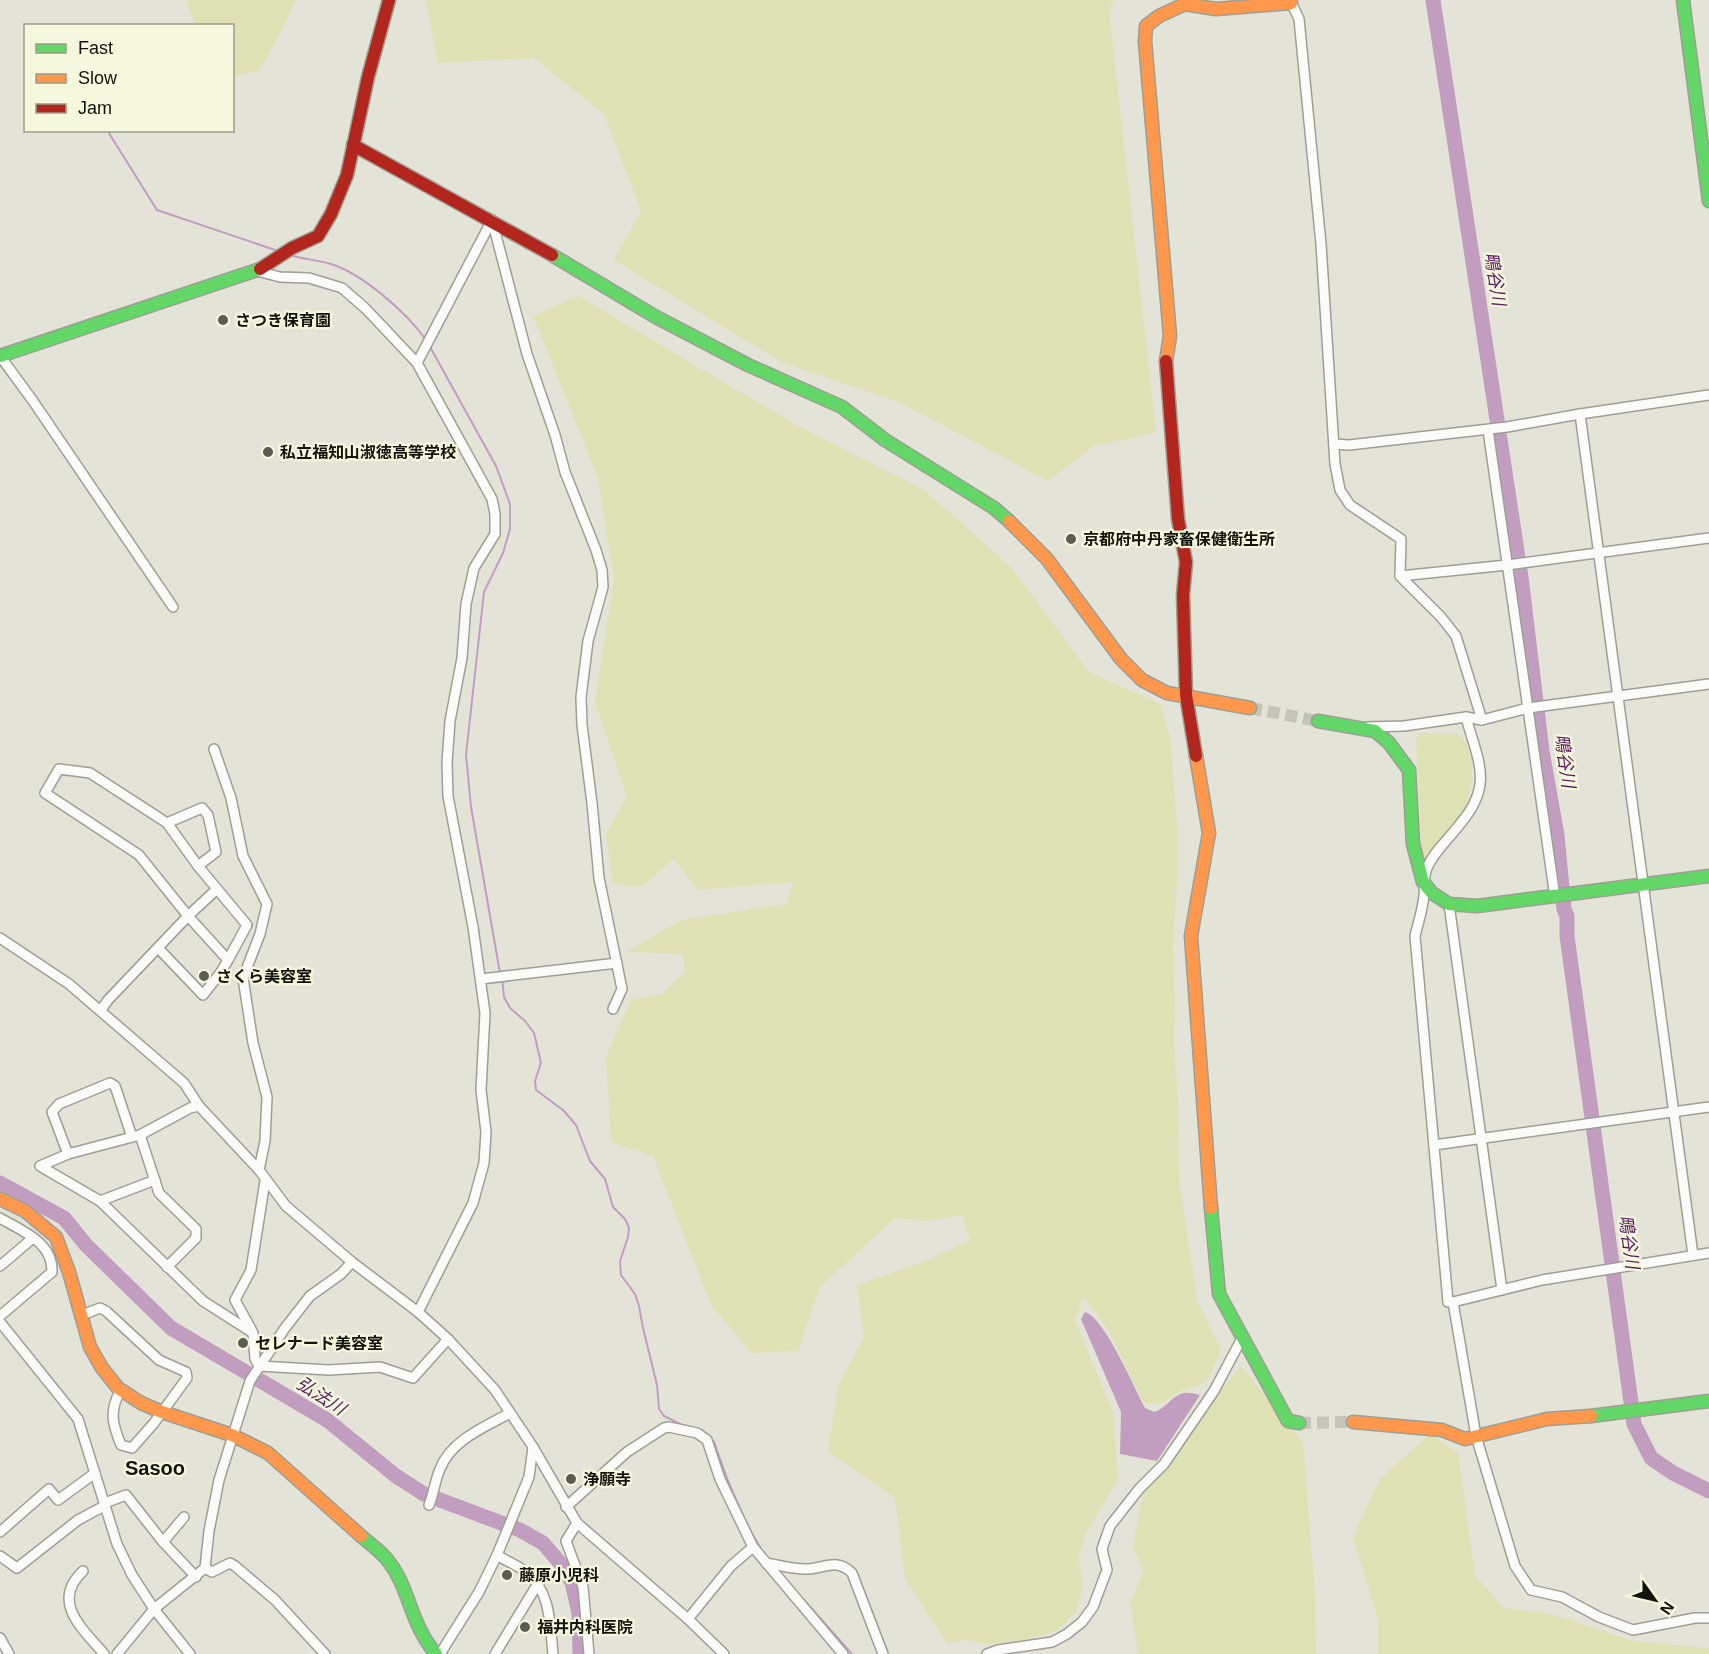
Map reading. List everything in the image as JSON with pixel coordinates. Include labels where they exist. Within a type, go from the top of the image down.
[{"type":"main road","points":[[0,356],[257,271],[292,248],[318,236],[331,214],[347,176],[368,77],[389,0]]},
{"type":"main road","points":[[1683,0],[1709,201]]},
{"type":"main road","points":[[1290,2],[1216,9],[1185,4],[1159,16],[1146,26],[1145,41],[1170,336],[1165,366],[1178,519],[1186,562],[1183,595],[1186,695],[1209,833],[1191,936],[1217,1282],[1219,1294],[1288,1421],[1299,1423]]},
{"type":"main road","points":[[353,145],[492,220],[656,317],[748,365],[842,407],[885,440],[993,508],[1023,533],[1047,559],[1121,659],[1142,680],[1167,693],[1250,708]]},
{"type":"main road","points":[[1318,722],[1375,732],[1389,743],[1409,770],[1413,844],[1423,882],[1432,893],[1449,904],[1477,906],[1709,876]]},
{"type":"main road","points":[[0,1199],[25,1211],[56,1237],[82,1315],[90,1347],[102,1368],[121,1389],[141,1403],[232,1435],[268,1453],[389,1561],[397,1573],[409,1607],[429,1648],[438,1654]]},
{"type":"main road","points":[[1353,1422],[1443,1430],[1465,1439],[1547,1419],[1639,1411],[1709,1401]]},
{"type":"street","points":[[1290,2],[1299,19],[1321,244],[1334,444],[1340,490],[1350,505],[1401,538],[1400,576],[1441,617],[1456,636],[1482,720]]},
{"type":"street","points":[[417,363],[492,220]]},
{"type":"street","points":[[492,220],[527,354],[555,435],[565,472],[602,570],[603,587],[588,641],[582,725],[599,878],[622,989],[613,1009]]},
{"type":"street","points":[[257,271],[280,277],[309,278],[342,288],[366,309],[417,363],[492,499],[495,514],[495,534],[474,568],[466,604],[462,658],[450,721],[447,762],[448,796],[473,927],[485,1013],[481,1090],[486,1132],[484,1163],[473,1203],[418,1312]]},
{"type":"street","points":[[0,356],[173,607]]},
{"type":"street","points":[[1334,444],[1349,445],[1488,430],[1709,395]]},
{"type":"street","points":[[1580,414],[1692,1255]]},
{"type":"street","points":[[1488,430],[1555,897]]},
{"type":"street","points":[[1400,576],[1506,565],[1709,538]]},
{"type":"street","points":[[1356,728],[1404,726],[1466,717],[1482,720],[1528,708],[1709,684]]},
{"type":"street","points":[[1466,717],[1481,778],[1479,795],[1466,817],[1436,853],[1427,868],[1423,882],[1424,896],[1415,936],[1448,1302],[1542,1280],[1709,1253]]},
{"type":"street","points":[[214,749],[231,798],[243,856],[267,904],[260,934],[243,978],[254,1043],[267,1097],[265,1141],[259,1170]]},
{"type":"street","points":[[159,949],[203,995],[228,960],[247,925],[198,866],[167,823],[90,773],[75,769],[59,769],[45,793],[140,855],[188,916],[228,960]]},
{"type":"street","points":[[167,823],[202,808],[208,815],[216,852],[198,866]]},
{"type":"street","points":[[101,1010],[188,916],[217,889]]},
{"type":"street","points":[[1449,904],[1502,1290]]},
{"type":"street","points":[[0,938],[69,984],[184,1083],[199,1106],[259,1170],[286,1206],[352,1262],[418,1312],[448,1339],[495,1390],[533,1447],[577,1523],[688,1619],[724,1654]]},
{"type":"street","points":[[480,979],[617,963]]},
{"type":"street","points":[[68,1154],[52,1112],[59,1104],[110,1083],[115,1086],[159,1193],[196,1229],[196,1238],[167,1267]]},
{"type":"street","points":[[199,1106],[190,1108],[136,1136],[68,1154],[40,1166],[100,1201],[203,1301],[253,1333]]},
{"type":"street","points":[[1434,1145],[1709,1107]]},
{"type":"street","points":[[100,1201],[155,1180]]},
{"type":"street","points":[[258,1369],[253,1333],[235,1300],[251,1270],[266,1180]]},
{"type":"street","points":[[0,1218],[44,1245],[52,1261],[52,1272],[0,1316]]},
{"type":"street","points":[[0,1266],[33,1238]]},
{"type":"street","points":[[117,1654],[154,1609],[205,1568],[209,1531],[219,1480],[250,1381],[285,1328],[310,1296],[352,1262]]},
{"type":"street","points":[[1453,1302],[1476,1436],[1515,1566],[1531,1590],[1562,1597],[1599,1617],[1633,1630],[1695,1618],[1709,1618]]},
{"type":"street","points":[[82,1315],[100,1308],[106,1311],[159,1359],[186,1372],[187,1378],[132,1448],[121,1445],[113,1427],[113,1404],[121,1389]]},
{"type":"street","points":[[0,1322],[78,1419],[117,1544],[132,1575],[154,1609],[190,1654]]},
{"type":"street","points":[[987,1654],[1052,1641],[1068,1634],[1082,1622],[1094,1607],[1107,1570],[1102,1550],[1110,1526],[1139,1489],[1164,1464],[1214,1391],[1242,1338]]},
{"type":"street","points":[[258,1369],[329,1370],[380,1367],[413,1378],[448,1339]]},
{"type":"street","points":[[429,1505],[440,1469],[450,1451],[473,1433],[510,1413]]},
{"type":"street","points":[[566,1507],[627,1452],[664,1428],[697,1434],[707,1440],[720,1479],[753,1547],[843,1654]]},
{"type":"street","points":[[438,1654],[479,1592],[497,1555],[529,1477],[533,1447]]},
{"type":"street","points":[[0,1532],[49,1489],[58,1500],[94,1473]]},
{"type":"street","points":[[0,1556],[17,1568],[78,1520],[126,1495],[163,1542],[196,1577]]},
{"type":"street","points":[[163,1542],[184,1517]]},
{"type":"street","points":[[577,1523],[566,1541],[583,1587],[589,1654]]},
{"type":"street","points":[[688,1619],[731,1566],[753,1547]]},
{"type":"street","points":[[497,1555],[527,1573],[547,1602],[553,1654]]},
{"type":"street","points":[[205,1568],[212,1572],[230,1563],[235,1566],[275,1600],[325,1654]]},
{"type":"street","points":[[766,1563],[807,1569],[835,1564],[845,1566],[852,1573],[883,1654]]},
{"type":"street","points":[[83,1570],[76,1577],[68,1594],[73,1617],[104,1654]]},
{"type":"street","points":[[495,1654],[537,1585]]},
{"type":"street","points":[[0,1638],[9,1654]]},
{"type":"green space","points":[[186,0],[296,0],[259,71],[234,76],[234,24],[195,24]]},
{"type":"green space","points":[[426,0],[1114,0],[1109,10],[1156,432],[1092,447],[1048,481],[899,402],[783,363],[614,260],[641,211],[604,114],[534,58],[438,63]]},
{"type":"green space","points":[[578,296],[798,426],[923,489],[1012,568],[1089,672],[1160,704],[1170,736],[1177,825],[1173,945],[1179,1179],[1197,1301],[1221,1350],[1206,1383],[1180,1391],[1162,1403],[1144,1403],[1108,1330],[1084,1297],[1075,1320],[1113,1413],[1118,1479],[1086,1534],[1078,1558],[1083,1584],[1076,1612],[1057,1631],[1023,1640],[988,1644],[966,1640],[947,1643],[905,1578],[895,1498],[828,1451],[838,1385],[864,1338],[857,1285],[926,1261],[970,1240],[962,1215],[927,1221],[895,1218],[820,1287],[798,1351],[752,1353],[711,1305],[653,1156],[611,1142],[606,1057],[631,1000],[663,994],[685,971],[683,954],[626,952],[681,920],[786,904],[793,882],[698,890],[674,859],[641,887],[613,884],[606,834],[627,797],[595,702],[614,579],[598,478],[533,316]]},
{"type":"green space","points":[[1419,733],[1456,733],[1464,739],[1472,760],[1472,781],[1463,817],[1427,862],[1422,861],[1416,738]]},
{"type":"green space","points":[[1241,1366],[1303,1443],[1315,1595],[1316,1654],[1138,1654],[1130,1603],[1144,1570],[1133,1549],[1144,1486]]},
{"type":"green space","points":[[1430,1434],[1458,1453],[1475,1575],[1504,1608],[1552,1614],[1634,1641],[1709,1648],[1709,1654],[1378,1654],[1378,1620],[1353,1537],[1380,1479]]},
{"type":"shaded area","points":[[1085,1312],[1093,1317],[1110,1340],[1145,1408],[1154,1412],[1180,1394],[1200,1395],[1157,1461],[1120,1454],[1121,1412],[1081,1319]]},
{"type":"waterway","name":"鴫谷川","points":[[1433,0],[1521,577],[1542,751],[1557,835],[1564,909],[1567,916],[1567,936],[1634,1424],[1651,1458],[1673,1473],[1709,1491]]},
{"type":"waterway","points":[[108,132],[157,210],[278,251]]},
{"type":"waterway","points":[[290,255],[331,264],[357,276],[408,318],[426,340]]},
{"type":"waterway","points":[[429,345],[496,466],[510,504],[510,529],[503,553],[484,592],[466,755],[471,807],[500,973]]},
{"type":"waterway","points":[[502,978],[504,997],[510,1008],[525,1021],[534,1033],[541,1063],[535,1081],[536,1090],[563,1110],[576,1125],[590,1161],[605,1179],[613,1207],[625,1219],[629,1228],[620,1261],[621,1275],[635,1294],[639,1306],[657,1385],[659,1409],[664,1416],[703,1431],[714,1442],[747,1525],[764,1554]]},
{"type":"waterway","name":"弘法川","points":[[0,1183],[64,1218],[86,1245],[171,1328],[327,1420],[396,1476],[424,1494],[520,1530],[543,1543],[572,1582],[579,1613],[580,1654]]},
{"type":"waterway","points":[[803,1599],[852,1654]]},
{"type":"tunnel","points":[[1250,708],[1318,721]]},
{"type":"tunnel","points":[[1299,1423],[1353,1422]]},
{"type":"traffic: fast","points":[[1683,0],[1709,201]]},
{"type":"traffic: fast","points":[[552,255],[656,317],[748,365],[842,407],[885,440],[994,508],[1009,521]]},
{"type":"traffic: fast","points":[[0,356],[260,269]]},
{"type":"traffic: fast","points":[[1318,721],[1375,731],[1389,743],[1409,770],[1413,844],[1423,882],[1432,893],[1449,904],[1477,906],[1709,876]]},
{"type":"traffic: fast","points":[[1211,1208],[1219,1294],[1288,1421],[1299,1423]]},
{"type":"traffic: fast","points":[[1591,1416],[1709,1401]]},
{"type":"traffic: fast","points":[[361,1536],[383,1555],[396,1572],[415,1619],[427,1643],[436,1654]]},
{"type":"traffic: slow","points":[[1166,361],[1170,336],[1145,41],[1146,26],[1159,16],[1185,4],[1216,9],[1291,3]]},
{"type":"traffic: slow","points":[[1009,521],[1047,559],[1121,659],[1142,680],[1167,693],[1250,708]]},
{"type":"traffic: slow","points":[[1196,756],[1209,833],[1191,936],[1211,1208]]},
{"type":"traffic: slow","points":[[0,1199],[25,1211],[56,1237],[69,1272],[90,1347],[102,1368],[118,1388],[141,1403],[232,1435],[268,1453],[361,1536]]},
{"type":"traffic: slow","points":[[1353,1422],[1442,1430],[1465,1439],[1547,1419],[1591,1416]]},
{"type":"traffic: jam","points":[[260,269],[292,248],[318,236],[331,214],[347,175],[368,77],[389,0]]},
{"type":"traffic: jam","points":[[353,145],[552,255]]},
{"type":"traffic: jam","points":[[1166,361],[1178,519],[1186,562],[1183,595],[1186,695],[1196,756]]},
{"type":"place","name":"さつき保育園","points":[[223,320]]},
{"type":"place","name":"私立福知山淑徳高等学校","points":[[268,452]]},
{"type":"place","name":"京都府中丹家畜保健衛生所","points":[[1071,539]]},
{"type":"place","name":"さくら美容室","points":[[204,976]]},
{"type":"place","name":"セレナード美容室","points":[[243,1343]]},
{"type":"place","name":"浄願寺","points":[[571,1479]]},
{"type":"place","name":"藤原小児科","points":[[507,1575]]},
{"type":"place","name":"福井内科医院","points":[[525,1627]]},
{"type":"district","name":"Sasoo","points":[[155,1468]]}]
